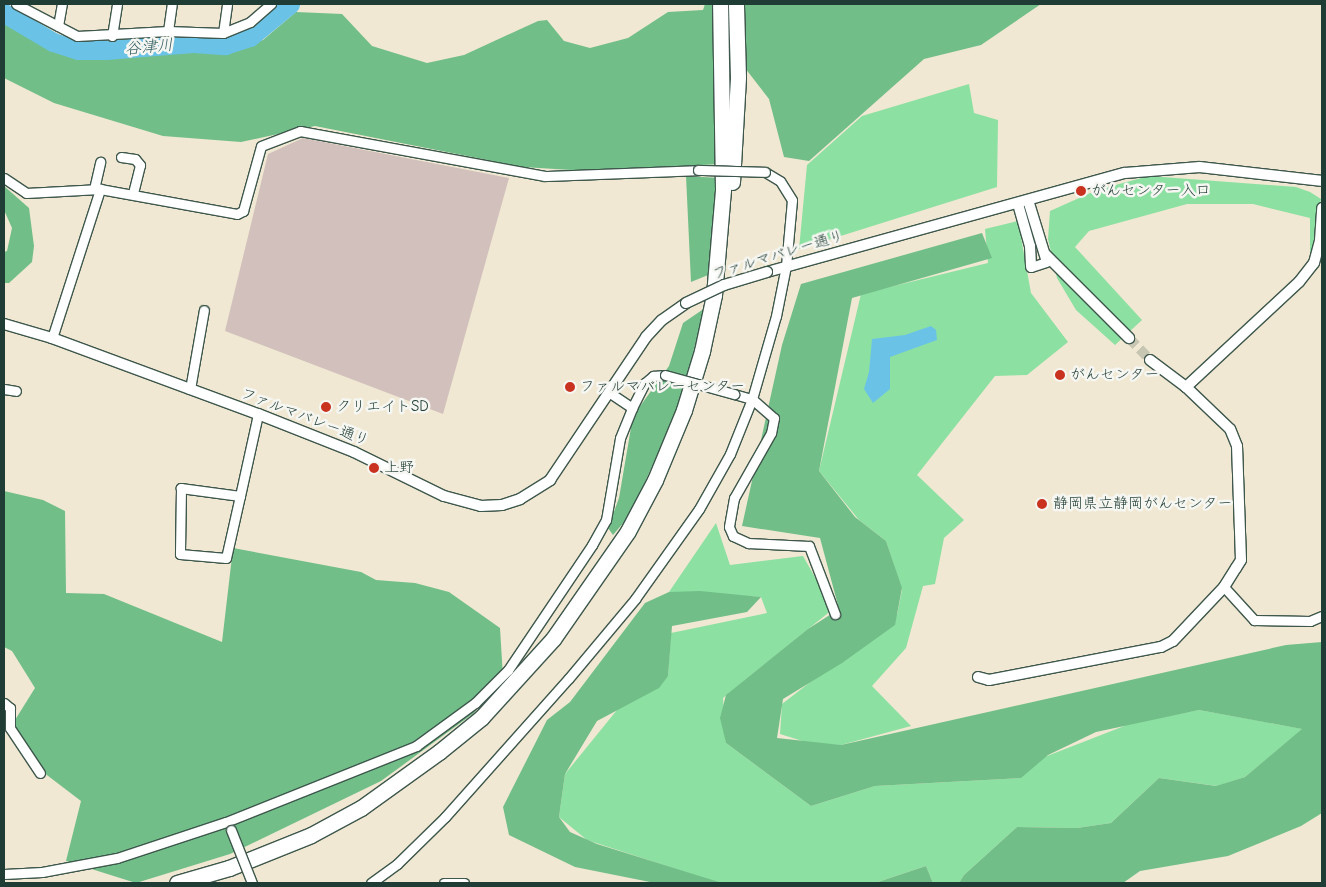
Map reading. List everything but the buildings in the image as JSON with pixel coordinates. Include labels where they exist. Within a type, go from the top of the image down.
[{"type":"highway","points":[[177,883],[229,868],[312,835],[399,782],[482,717],[553,639],[593,586],[628,531],[655,480],[684,410],[702,351],[714,295],[721,234],[723,79],[720,4]]},
{"type":"highway","points":[[214,883],[316,840],[364,813],[426,770],[486,721],[558,643],[597,592],[633,534],[660,483],[689,412],[707,353],[720,294],[727,235],[738,77],[736,4]]},
{"type":"highway","points":[[206,883],[233,876]]},
{"type":"street","points":[[16,4],[77,36],[112,36],[168,31],[223,32],[250,22],[271,4]]},
{"type":"street","points":[[58,26],[62,4]]},
{"type":"street","points":[[112,36],[117,4]]},
{"type":"street","points":[[168,31],[172,4]]},
{"type":"street","points":[[223,32],[228,4]]},
{"type":"street","points":[[4,178],[26,193],[97,189],[237,214],[243,211],[261,146],[300,131],[545,176],[698,170],[765,172],[780,181],[792,200],[786,266],[776,316],[752,400],[730,454],[700,509],[635,599],[569,678],[445,817],[397,864],[371,883]]},
{"type":"street","points":[[121,157],[135,159],[140,164],[133,194]]},
{"type":"street","points":[[52,338],[97,189],[100,162]]},
{"type":"street","name":"ファルマバレー通り","points":[[4,324],[52,338],[258,414],[363,455],[444,496],[481,506],[520,499],[550,480],[646,337],[662,320],[686,304],[724,285],[1125,172],[1166,168],[1222,168],[1322,181]]},
{"type":"street","points":[[1023,202],[1045,258],[1129,338]]},
{"type":"street","points":[[1023,202],[1030,246],[1031,267]]},
{"type":"street","points":[[1186,386],[1299,282],[1314,263],[1320,240],[1322,208]]},
{"type":"street","points":[[1031,267],[1045,258]]},
{"type":"street","points":[[190,389],[204,310]]},
{"type":"street","points":[[978,677],[989,680],[1161,647],[1173,641],[1224,587],[1240,560],[1237,446],[1230,429],[1186,386],[1150,360]]},
{"type":"street","points":[[4,874],[42,872],[117,858],[228,826],[416,746],[474,703],[508,670],[606,520],[620,438],[645,383],[654,376],[665,375],[752,400],[774,418],[771,432],[734,498],[729,528],[734,536],[748,543],[809,546],[835,614]]},
{"type":"street","points":[[4,389],[16,391]]},
{"type":"street","points":[[610,393],[632,408]]},
{"type":"street","points":[[240,496],[181,488],[180,554],[226,558],[240,496],[258,414]]},
{"type":"street","points":[[1224,587],[1254,620],[1310,622],[1322,616]]},
{"type":"street","points":[[4,703],[10,708],[10,728],[40,773]]},
{"type":"street","points":[[228,826],[252,883]]},
{"type":"street","points":[[444,883],[464,883]]},
{"type":"shaded area","points":[[303,138],[509,178],[443,414],[225,331],[268,154]]},
{"type":"green space","points":[[705,4],[1041,4],[981,45],[924,59],[809,161],[784,157],[769,99],[745,68],[716,73],[718,164],[603,172],[523,167],[315,126],[241,142],[163,136],[54,103],[4,78],[4,14],[70,55],[227,50],[263,40],[296,12],[342,14],[372,46],[427,63],[464,55],[538,21],[547,20],[564,41],[590,48],[628,38],[668,12],[703,10]]},
{"type":"green space","points":[[969,84],[974,113],[998,120],[997,187],[799,249],[807,165],[862,116]]},
{"type":"green space","points":[[686,176],[720,178],[713,273],[691,282]]},
{"type":"green space","points":[[1149,176],[1296,187],[1310,192],[1321,199],[1310,261],[1310,218],[1253,204],[1187,204],[1089,231],[1075,247],[1142,320],[1115,345],[1076,310],[1057,278],[1048,239],[1050,211],[1097,190]]},
{"type":"green space","points":[[4,186],[29,208],[34,246],[32,262],[9,283],[4,283],[4,252],[7,251],[12,228],[4,210]]},
{"type":"green space","points":[[1018,221],[1031,293],[1068,342],[1027,375],[995,376],[917,475],[964,520],[944,538],[935,584],[923,586],[906,648],[872,686],[911,726],[841,745],[812,744],[780,734],[782,704],[897,615],[902,590],[886,541],[859,520],[819,471],[861,294],[988,263],[985,229]]},
{"type":"green space","points":[[982,233],[992,258],[852,298],[819,471],[855,517],[886,541],[902,588],[895,625],[842,663],[783,699],[777,738],[841,745],[1286,645],[1322,642],[1322,813],[1301,826],[1228,856],[1140,871],[1123,883],[959,883],[964,875],[1017,827],[1077,828],[1111,823],[1159,778],[1216,786],[1245,777],[1302,729],[1199,710],[1096,732],[1048,755],[1021,778],[875,786],[811,806],[726,743],[720,718],[726,695],[808,629],[839,609],[820,538],[742,526],[782,345],[801,284]]},
{"type":"green space","points":[[705,308],[678,409],[630,515],[613,535],[608,528],[619,498],[633,416],[669,366],[683,323]]},
{"type":"green space","points":[[4,491],[43,500],[65,511],[66,593],[104,594],[222,642],[233,548],[361,572],[376,580],[415,583],[449,592],[500,628],[503,677],[474,713],[381,781],[230,854],[136,883],[66,861],[81,801],[39,769],[10,728],[35,688],[12,651],[4,647]]},
{"type":"green space","points":[[716,523],[730,565],[803,556],[833,609],[723,698],[726,743],[811,806],[875,786],[1021,778],[1029,763],[1132,723],[1199,710],[1303,729],[1245,777],[1217,786],[1159,778],[1111,823],[1077,828],[1017,827],[964,875],[959,883],[933,883],[926,866],[875,883],[719,883],[587,840],[559,817],[565,774],[617,710],[668,676],[671,633],[767,613],[761,597],[669,592]]},
{"type":"green space","points":[[700,591],[761,597],[747,612],[672,626],[668,676],[659,688],[597,721],[565,774],[559,817],[570,832],[597,844],[722,883],[655,883],[575,867],[509,835],[503,807],[547,720],[570,702],[645,603],[669,592]]},
{"type":"green space","points":[[926,866],[933,883],[875,883]]},
{"type":"water","points":[[931,326],[936,330],[937,340],[890,357],[890,389],[873,403],[864,389],[869,372],[872,339],[905,335]]},
{"type":"waterway","name":"谷津川","points":[[4,13],[53,42],[78,50],[106,50],[193,43],[225,45],[250,37],[290,4]]},
{"type":"tunnel","points":[[1129,338],[1150,360]]},
{"type":"place","name":"がんセンター入口","points":[[1081,191]]},
{"type":"place","name":"がんセンター","points":[[1060,375]]},
{"type":"place","name":"ファルマバレーセンター","points":[[570,387]]},
{"type":"place","name":"クリエイトSD","points":[[326,407]]},
{"type":"place","name":"上野","points":[[374,468]]},
{"type":"place","name":"静岡県立静岡がんセンター","points":[[1042,504]]}]
